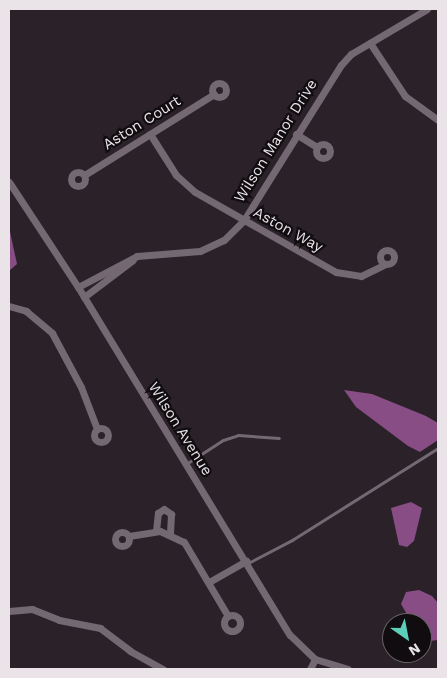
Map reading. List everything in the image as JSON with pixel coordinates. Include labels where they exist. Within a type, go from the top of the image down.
[{"type":"street","name":"Wilson Manor Drive","points":[[78,287],[138,256],[207,249],[224,240],[244,220],[340,65],[370,43],[427,9]]},
{"type":"street","points":[[370,43],[410,102],[438,120]]},
{"type":"street","name":"Aston Court","points":[[86,174],[214,94]]},
{"type":"street","name":"Aston Way","points":[[150,134],[187,187],[244,220],[344,275],[370,274],[384,265]]},
{"type":"street","points":[[296,134],[317,147]]},
{"type":"street","name":"Wilson Avenue","points":[[9,182],[78,287],[290,635],[316,659],[346,669]]},
{"type":"street","points":[[84,297],[138,256]]},
{"type":"street","points":[[9,306],[26,311],[52,333],[82,387],[97,429]]},
{"type":"street","points":[[156,531],[158,513],[164,509],[171,514],[170,533]]},
{"type":"street","points":[[130,536],[156,531],[170,533],[187,545],[228,616]]},
{"type":"street","points":[[209,582],[247,562]]},
{"type":"street","points":[[9,611],[32,609],[58,620],[100,628],[130,651],[163,669]]},
{"type":"street","points":[[310,669],[316,659]]},
{"type":"lane","points":[[186,465],[223,440],[238,435],[279,438]]},
{"type":"lane","points":[[247,562],[300,535],[438,448]]},
{"type":"shaded area","points":[[9,227],[17,264],[9,271]]},
{"type":"shaded area","points":[[344,390],[372,394],[426,416],[438,423],[438,440],[420,452],[408,446],[356,407]]},
{"type":"shaded area","points":[[411,502],[422,508],[414,541],[407,547],[399,545],[391,508]]},
{"type":"shaded area","points":[[419,590],[432,596],[438,603],[438,640],[432,641],[432,613],[406,613],[401,604],[406,592]]}]
